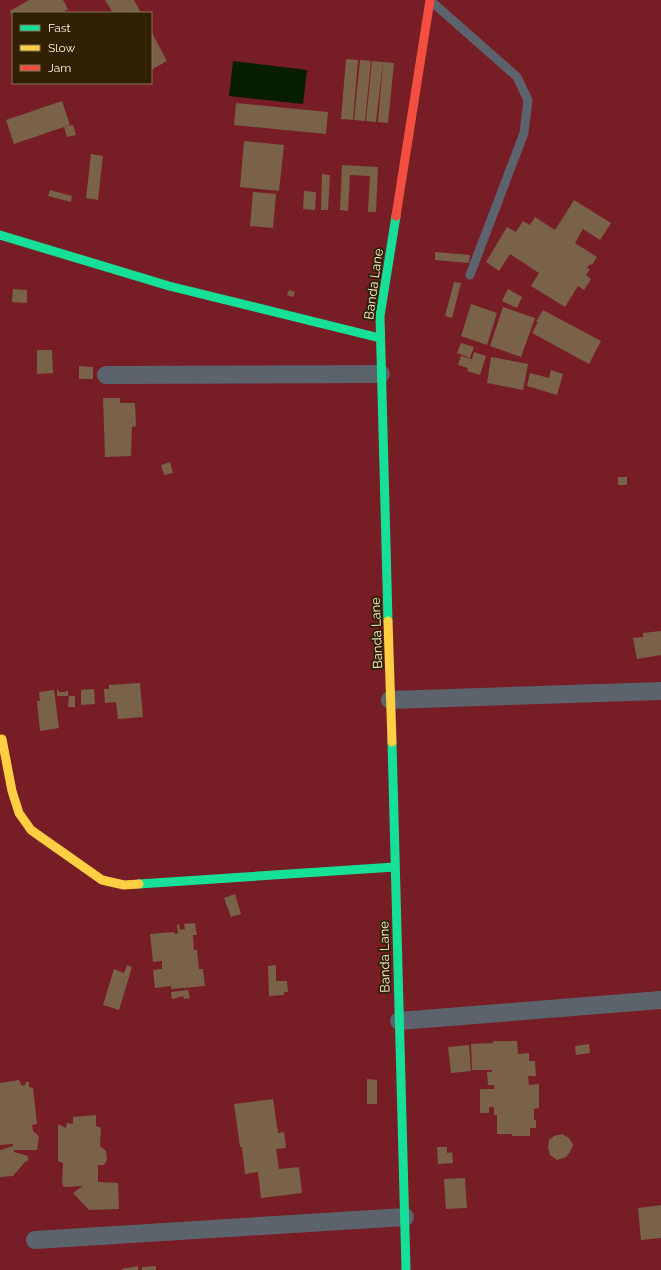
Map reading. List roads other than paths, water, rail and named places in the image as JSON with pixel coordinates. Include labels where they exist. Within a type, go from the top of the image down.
[{"type":"street","name":"Banda Lane","points":[[406,1270],[380,316],[430,0]]},
{"type":"street","points":[[0,235],[169,286],[380,338]]},
{"type":"street","points":[[106,375],[381,374]]},
{"type":"street","points":[[390,700],[661,691]]},
{"type":"street","points":[[2,739],[12,791],[19,813],[30,830],[102,880],[124,885],[395,868]]},
{"type":"street","points":[[399,1022],[661,1000]]},
{"type":"street","points":[[35,1240],[405,1217]]},
{"type":"lane","points":[[430,0],[517,77],[528,100],[524,133],[470,275]]}]
